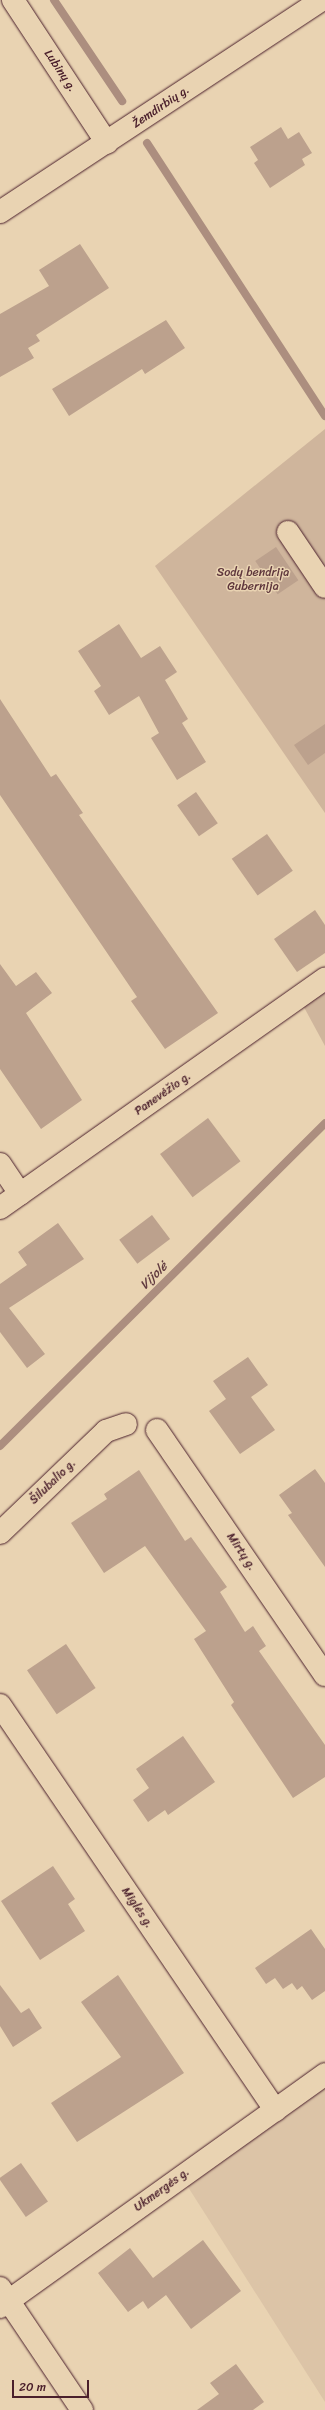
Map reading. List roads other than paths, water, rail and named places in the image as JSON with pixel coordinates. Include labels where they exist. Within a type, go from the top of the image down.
[{"type":"street","name":"Lubinų g.","points":[[13,0],[108,143]]},
{"type":"street","name":"Žemdirbių g.","points":[[0,212],[108,143],[321,0]]},
{"type":"street","points":[[288,532],[325,588]]},
{"type":"street","name":"Panevėžio g.","points":[[0,1208],[325,980]]},
{"type":"street","points":[[0,1164],[20,1194]]},
{"type":"street","name":"Šilubalio g.","points":[[0,1533],[116,1428]]},
{"type":"street","name":"Mirtų g.","points":[[157,1430],[325,1674]]},
{"type":"street","name":"Miglės g.","points":[[0,1705],[275,2110]]},
{"type":"street","name":"Ukmergės g.","points":[[3,2298],[325,2074]]},
{"type":"street","points":[[3,2298],[82,2410]]},
{"type":"waterway","points":[[54,0],[122,101]]},
{"type":"waterway","points":[[147,143],[325,416]]},
{"type":"waterway","name":"Vijolė","points":[[0,1446],[325,1123]]},
{"type":"park label","name":"Sodų bendrija Gubernija","points":[[253,580]]}]
